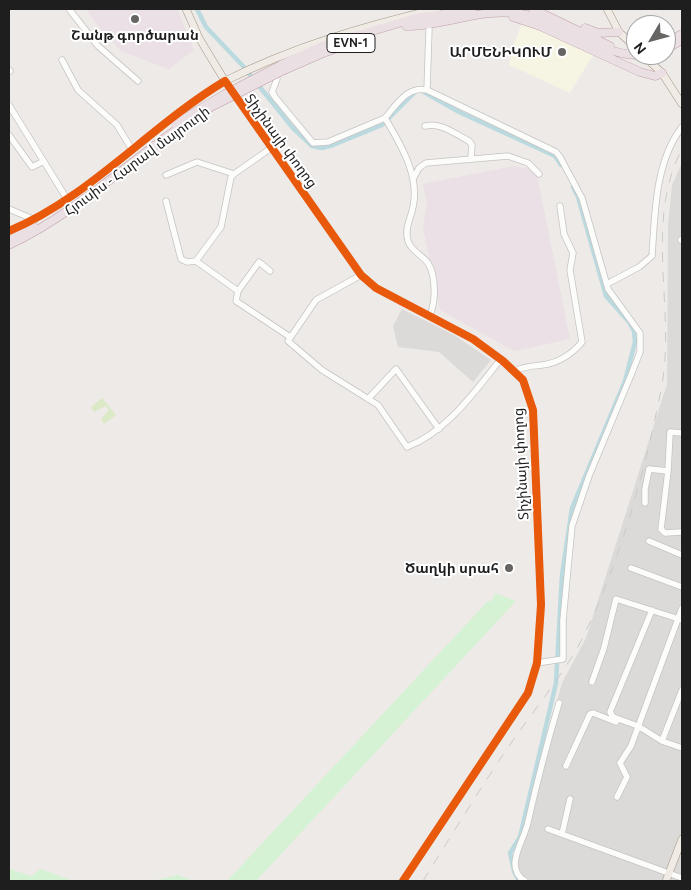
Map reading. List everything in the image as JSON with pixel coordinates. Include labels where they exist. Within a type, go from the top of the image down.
[{"type":"highway","name":"Հյուսիս - Հարավ մայրուղի","points":[[9,237],[30,229],[75,202],[177,126],[225,94],[282,68],[322,46],[425,13],[433,16],[472,9]]},
{"type":"highway","name":"Հյուսիս - Հարավ մայրուղի","points":[[533,9],[619,51],[626,50]]},
{"type":"highway","points":[[543,9],[593,32],[620,32]]},
{"type":"highway","name":"Հյուսիս - Հարավ մայրուղի","points":[[282,68],[406,26],[425,13]]},
{"type":"highway","name":"Հյուսիս - Հարավ մայրուղի","points":[[406,26],[428,26],[497,13],[518,13],[543,19],[585,40],[626,53]]},
{"type":"highway","points":[[497,13],[547,28],[622,66],[651,75],[662,73]]},
{"type":"highway","name":"Հյուսիս - Հարավ մայրուղի","points":[[9,245],[47,225],[79,204],[177,126]]},
{"type":"main road","name":"Տիչինայի փողոց","points":[[186,9],[199,38],[225,81]]},
{"type":"main road","name":"EVN-1","points":[[425,13],[437,9]]},
{"type":"main road","points":[[606,9],[620,32],[626,38]]},
{"type":"main road","points":[[225,81],[268,61],[363,27],[425,13]]},
{"type":"main road","points":[[654,65],[662,73],[682,104]]},
{"type":"main road","points":[[666,881],[682,838]]},
{"type":"street","points":[[68,9],[98,46],[138,81]]},
{"type":"street","points":[[427,90],[429,29]]},
{"type":"street","points":[[62,60],[78,90],[117,125],[132,148]]},
{"type":"street","points":[[268,61],[277,79],[272,92],[313,143],[328,142],[386,120],[405,95],[412,90],[427,90],[556,152],[582,198],[608,290],[638,328],[642,339],[631,375],[589,476],[572,526],[563,620],[563,659],[537,663]]},
{"type":"street","points":[[9,231],[35,220],[67,199],[132,148],[225,81]]},
{"type":"street","name":"Տիչինայի փողոց","points":[[225,81],[360,275],[376,288],[401,303],[430,315],[473,339],[515,371],[528,389],[532,410],[540,605],[537,663],[528,693],[403,881]]},
{"type":"street","points":[[9,105],[43,158],[42,162],[67,199]]},
{"type":"street","points":[[386,120],[402,146],[413,178],[413,206],[407,230],[408,241],[416,253],[428,263],[436,295],[430,315]]},
{"type":"street","points":[[425,126],[433,124],[441,126],[469,142],[472,146],[471,159]]},
{"type":"street","points":[[607,284],[639,267],[652,256],[656,195],[672,142],[682,127]]},
{"type":"street","points":[[9,135],[32,167],[42,162]]},
{"type":"street","points":[[196,261],[221,227],[231,177],[271,148]]},
{"type":"street","points":[[413,178],[419,168],[426,163],[508,156],[528,163],[539,174]]},
{"type":"street","points":[[166,174],[197,162],[234,174]]},
{"type":"street","points":[[166,201],[181,258],[187,262],[196,261],[238,291]]},
{"type":"street","points":[[515,371],[523,366],[544,364],[572,354],[582,342],[570,270],[573,253],[564,234],[560,206]]},
{"type":"street","points":[[9,209],[35,220]]},
{"type":"street","points":[[270,272],[259,262],[235,297],[242,306],[290,337]]},
{"type":"street","points":[[360,275],[316,300],[288,341],[322,370],[378,405],[407,447],[421,442],[439,428],[470,397],[501,359]]},
{"type":"street","points":[[368,399],[396,369],[439,428]]},
{"type":"street","points":[[682,433],[670,432],[668,471],[660,529],[665,532],[682,532]]},
{"type":"street","points":[[645,503],[645,489],[649,469],[668,471]]},
{"type":"street","points":[[648,541],[682,555]]},
{"type":"street","points":[[631,568],[682,586]]},
{"type":"street","points":[[592,682],[604,648],[614,601],[619,599],[681,619]]},
{"type":"street","points":[[617,797],[627,777],[620,763],[632,746],[681,619],[682,608]]},
{"type":"street","points":[[652,610],[610,712],[614,717],[662,741],[682,748]]},
{"type":"street","points":[[662,741],[682,690]]},
{"type":"street","points":[[525,881],[516,872],[516,857],[528,822],[532,799],[559,703]]},
{"type":"street","points":[[566,766],[576,741],[591,713],[638,728]]},
{"type":"street","points":[[562,834],[570,799]]},
{"type":"street","points":[[548,829],[682,878]]},
{"type":"shaded area","points":[[86,9],[177,9],[194,50],[169,69],[123,52],[102,32]]},
{"type":"shaded area","points":[[522,23],[544,29],[594,54],[570,93],[509,65],[513,46]]},
{"type":"shaded area","points":[[682,163],[682,881],[529,881],[514,867],[515,855],[562,683],[586,638],[667,384],[668,224],[672,185]]},
{"type":"shaded area","points":[[514,166],[528,169],[537,175],[570,339],[514,351],[440,310],[423,228],[427,203],[423,184]]},
{"type":"shaded area","points":[[402,309],[454,335],[491,360],[473,382],[439,352],[398,347],[393,326]]},
{"type":"green space","points":[[102,398],[116,415],[104,424],[101,419],[109,410],[106,406],[94,412],[91,407]]},
{"type":"green space","points":[[495,593],[516,601],[256,881],[227,881],[488,601],[492,601]]},
{"type":"green space","points":[[9,869],[32,876],[40,869],[74,881],[9,881]]},
{"type":"green space","points":[[178,875],[194,881],[152,881]]},
{"type":"waterway","points":[[197,9],[206,27],[243,66],[292,127],[312,146],[322,148],[333,145],[382,125],[414,93]]},
{"type":"waterway","points":[[424,92],[459,112],[555,156],[561,165]]},
{"type":"waterway","points":[[519,881],[514,871],[510,853],[520,837],[556,683],[562,575],[572,508],[625,381],[635,342],[634,331],[629,322],[606,296],[578,197],[573,187]]},
{"type":"railway","points":[[423,881],[498,763],[574,654],[595,612],[619,550],[639,486],[661,390],[666,330],[662,237],[671,177],[682,149]]},
{"type":"cycle path","points":[[9,231],[38,217],[66,200],[197,99],[225,81],[361,275],[376,288],[473,339],[503,361],[523,380],[533,410],[541,605],[537,663],[528,693],[403,881]]},
{"type":"place","name":"Շանթ գործարան","points":[[135,19]]},
{"type":"place","name":"ԱՐՄԵՆԻԿՈՒՄ","points":[[562,52]]},
{"type":"place","name":"Ծաղկի սրահ","points":[[509,568]]}]
